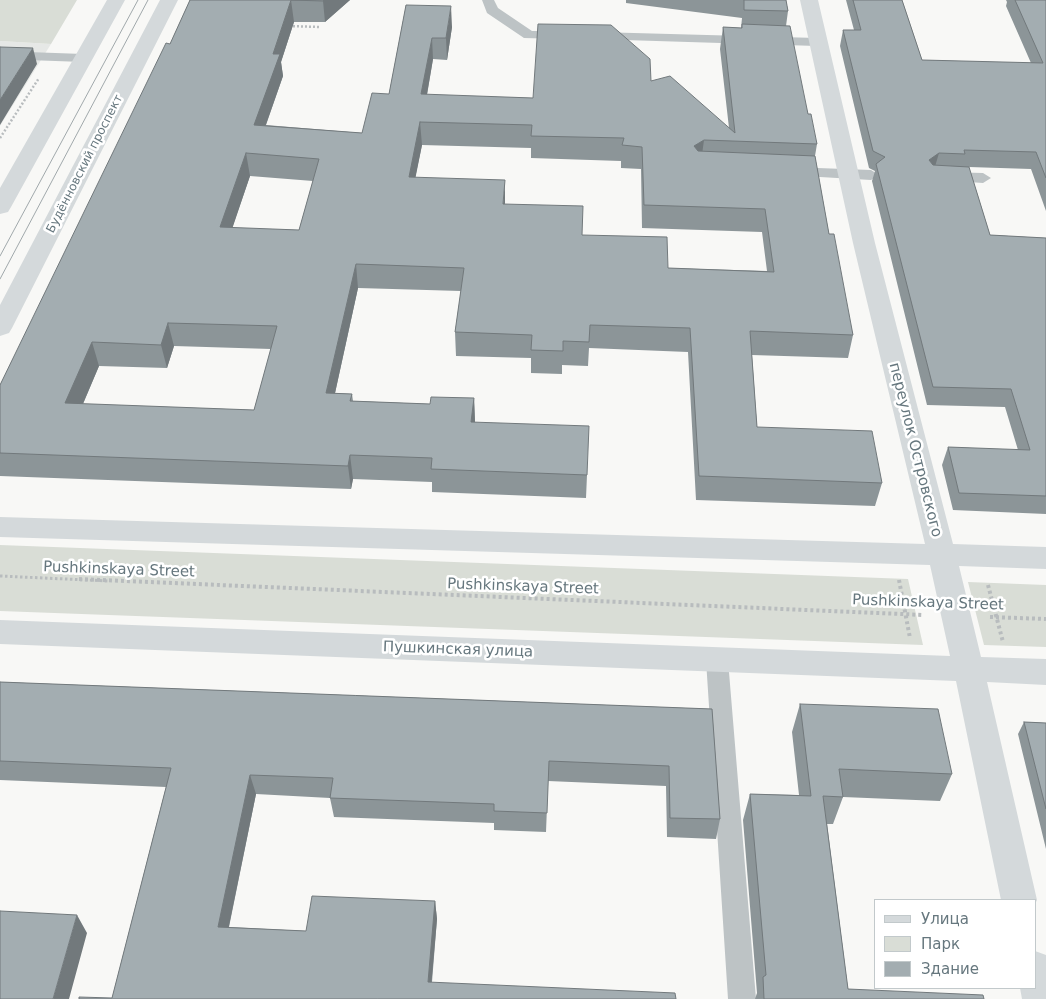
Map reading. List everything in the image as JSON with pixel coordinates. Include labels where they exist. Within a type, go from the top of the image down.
[{"type":"street","points":[[0,208],[116,0]]},
{"type":"street","name":"Будённовский проспект","points":[[0,328],[169,0]]},
{"type":"street","name":"переулок Островского","points":[[808,0],[817,42],[860,174],[864,243],[956,616],[1019,899]]},
{"type":"street","points":[[0,527],[1046,558]]},
{"type":"street","name":"Пушкинская улица","points":[[0,632],[1046,672]]},
{"type":"street","points":[[1036,975],[1041,999]]},
{"type":"lane","points":[[488,0],[492,10],[528,35],[817,42]]},
{"type":"lane","points":[[0,55],[83,58]]},
{"type":"lane","points":[[780,172],[860,174]]},
{"type":"lane","points":[[934,176],[983,178]]},
{"type":"lane","points":[[717,660],[742,999]]},
{"type":"path","points":[[284,26],[319,27]]},
{"type":"path","points":[[894,553],[915,668]]},
{"type":"path","points":[[981,556],[1010,671]]},
{"type":"path","name":"Pushkinskaya Street","points":[[0,576],[1046,619]]},
{"type":"shaded area","points":[[0,41],[51,44],[0,126]]},
{"type":"green space","points":[[0,0],[77,0],[51,44],[0,41]]},
{"type":"green space","points":[[0,545],[908,579],[923,645],[0,611]]},
{"type":"green space","points":[[968,582],[1046,585],[1046,647],[984,645]]},
{"type":"building","points":[[190,0],[291,0],[273,54],[280,54],[254,125],[362,133],[372,93],[389,94],[406,5],[451,6],[446,38],[432,38],[421,94],[533,98],[538,24],[611,25],[650,59],[651,81],[670,76],[735,133],[723,27],[742,28],[742,24],[790,26],[808,114],[811,114],[817,144],[704,140],[694,146],[698,151],[815,156],[829,234],[834,234],[853,335],[750,331],[757,427],[872,431],[882,483],[699,476],[690,328],[590,325],[589,342],[563,341],[563,351],[531,350],[532,335],[455,332],[464,268],[356,264],[326,393],[352,394],[350,401],[430,404],[431,397],[474,398],[471,422],[589,426],[587,475],[431,469],[432,458],[350,455],[348,466],[0,453],[0,385],[166,43],[170,44]],"holes":[[[420,122],[532,125],[531,136],[624,138],[622,145],[642,147],[644,205],[765,209],[774,272],[668,268],[667,237],[582,235],[583,206],[503,204],[505,180],[409,177]],[[246,153],[319,159],[299,230],[220,227]],[[168,323],[277,326],[254,410],[65,403],[92,342],[161,345]]]},
{"type":"building","points":[[291,0],[324,0],[323,1]]},
{"type":"building","points":[[744,0],[786,0],[788,11],[744,10]]},
{"type":"building","points":[[853,0],[902,0],[922,60],[1043,63],[1015,0],[1046,0],[1046,178],[1036,152],[964,150],[965,154],[939,153],[929,160],[933,165],[969,167],[990,235],[1046,238],[1046,496],[959,493],[948,447],[1030,450],[1011,389],[933,387],[876,164],[885,157],[873,151],[843,30],[861,30]]},
{"type":"building","points":[[0,47],[33,48],[0,100]]},
{"type":"building","points":[[0,682],[712,709],[720,819],[670,818],[669,766],[549,761],[547,813],[494,811],[494,804],[330,798],[333,778],[250,775],[218,927],[306,931],[312,896],[435,901],[428,982],[675,993],[676,999],[79,999],[79,997],[112,998],[171,768],[0,761]]},
{"type":"building","points":[[800,704],[938,709],[952,774],[839,769],[843,797],[823,796],[848,989],[983,995],[984,999],[764,999],[763,977],[766,975],[750,794],[811,796]]},
{"type":"building","points":[[1024,722],[1046,723],[1046,809]]},
{"type":"building","points":[[0,911],[77,915],[53,999],[0,999]]},
{"type":"tram line","points":[[0,256],[138,0]]},
{"type":"tram line","points":[[0,279],[148,0]]}]
